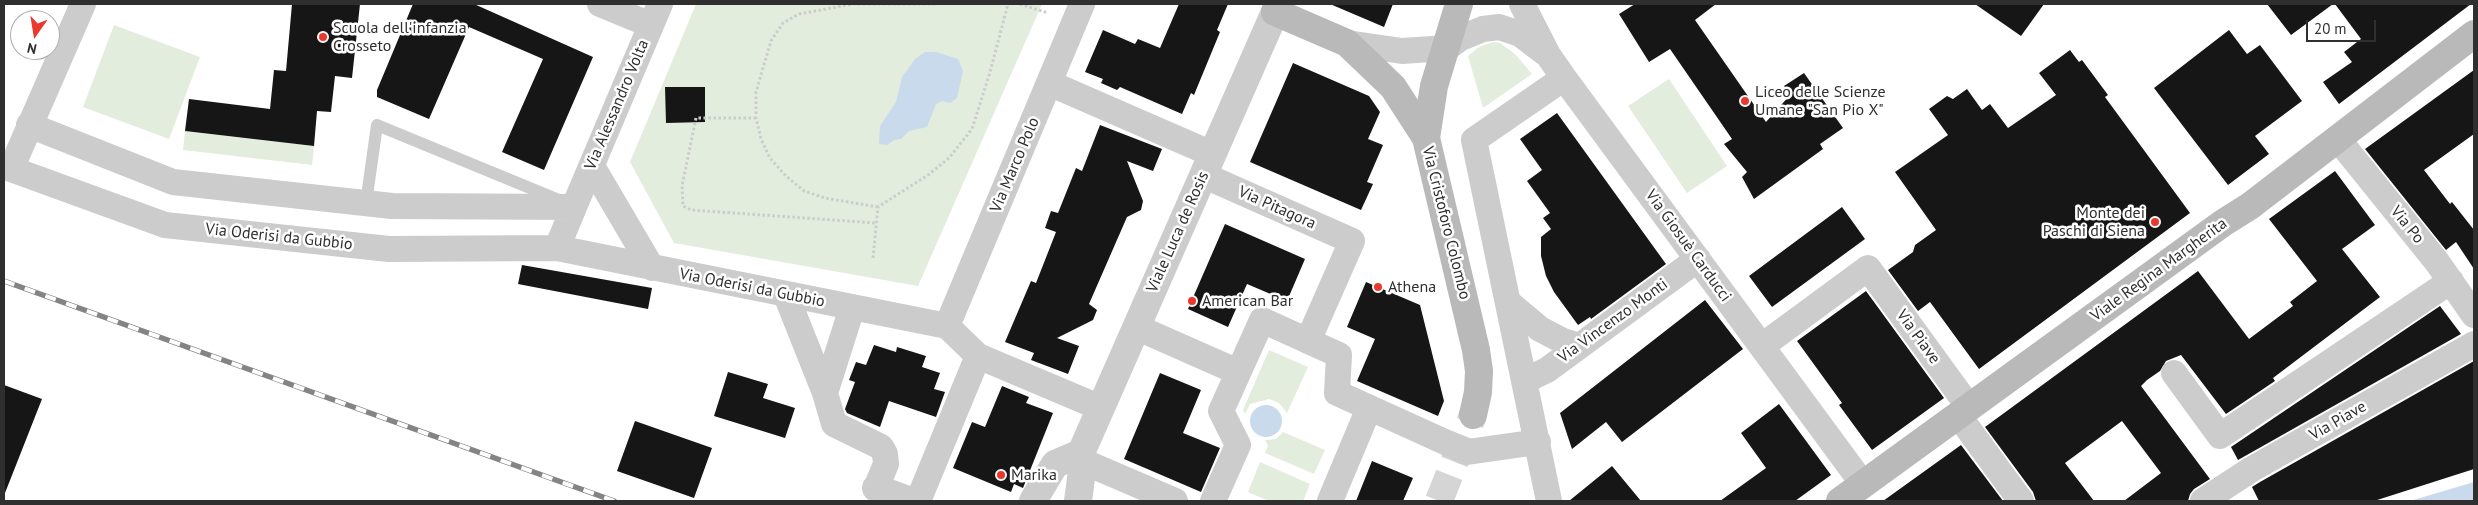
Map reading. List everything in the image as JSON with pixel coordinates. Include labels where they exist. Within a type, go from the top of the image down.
[{"type":"main road","name":"Via Cristoforo Colombo","points":[[1459,4],[1434,86],[1426,138],[1480,372],[1473,415]]},
{"type":"main road","points":[[1276,8],[1347,43],[1392,87],[1426,138]]},
{"type":"main road","name":"Viale Regina Margherita","points":[[1840,501],[2223,223],[2250,206],[2474,34]]},
{"type":"street","points":[[82,4],[29,125],[173,182],[392,206],[574,207]]},
{"type":"street","points":[[600,4],[655,14]]},
{"type":"street","name":"Via Marco Polo","points":[[947,326],[1082,4]]},
{"type":"street","name":"Via Giosuè Carducci","points":[[1522,4],[1548,55],[1564,78],[1863,484]]},
{"type":"street","name":"Viale Luca de Rosis","points":[[1078,501],[1081,457],[1276,8]]},
{"type":"street","name":"Via Alessandro Volta","points":[[558,248],[655,14]]},
{"type":"street","points":[[1347,43],[1402,51],[1447,48],[1461,38],[1483,29],[1499,27],[1520,34],[1548,55]]},
{"type":"street","points":[[1549,501],[1526,380],[1474,140],[1564,78]]},
{"type":"street","name":"Via Pitagora","points":[[1049,83],[1208,164],[1352,241],[1308,341]]},
{"type":"street","name":"Via Oderisi da Gubbio","points":[[29,125],[11,168],[165,225],[389,249],[558,248],[947,326]]},
{"type":"street","name":"Via Po","points":[[2337,138],[2451,281],[2474,315]]},
{"type":"street","points":[[592,166],[652,268]]},
{"type":"street","name":"Via Vincenzo Monti","points":[[1526,380],[1547,370],[1698,259]]},
{"type":"street","name":"Via Piave","points":[[1762,346],[1868,268],[2021,501]]},
{"type":"street","points":[[2174,373],[2220,436],[2451,281]]},
{"type":"street","points":[[786,294],[825,393],[834,424],[881,447],[885,454],[886,464],[876,488],[911,501]]},
{"type":"street","points":[[1509,303],[1540,329],[1563,341],[1579,346]]},
{"type":"street","points":[[825,393],[852,308]]},
{"type":"street","points":[[1214,501],[1238,445],[1221,411],[1262,320],[1339,355],[1337,393],[1467,452],[1538,442]]},
{"type":"street","points":[[947,326],[978,356],[1101,408]]},
{"type":"street","points":[[1136,327],[1238,372]]},
{"type":"street","name":"Via Piave","points":[[2203,501],[2252,470],[2474,344]]},
{"type":"street","points":[[918,501],[978,356]]},
{"type":"street","points":[[1330,501],[1370,408]]},
{"type":"street","points":[[1034,501],[1055,464],[1081,457],[1175,501]]},
{"type":"lane","points":[[366,203],[377,125],[574,207]]},
{"type":"path","points":[[935,4],[853,4],[799,14],[783,24],[771,41],[756,92],[756,118],[761,139],[770,158],[786,176],[804,190],[825,198],[878,207],[942,164],[972,128],[990,72],[1008,4]]},
{"type":"path","points":[[1020,4],[1048,13]]},
{"type":"path","points":[[756,118],[696,118],[682,186],[683,206],[691,210],[876,223]]},
{"type":"path","points":[[872,258],[878,207]]},
{"type":"green space","points":[[696,4],[1042,4],[918,286],[674,243],[630,162]]},
{"type":"green space","points":[[114,25],[200,57],[169,139],[83,107]]},
{"type":"green space","points":[[1493,42],[1500,43],[1515,54],[1532,74],[1483,108],[1468,56],[1479,47]]},
{"type":"green space","points":[[1669,79],[1727,166],[1687,193],[1628,106]]},
{"type":"green space","points":[[185,131],[314,146],[312,165],[183,150]]},
{"type":"green space","points":[[1269,350],[1308,367],[1287,413],[1279,403],[1269,399],[1250,404],[1245,414],[1243,410]]},
{"type":"green space","points":[[1283,432],[1325,450],[1314,474],[1265,453],[1268,446],[1265,440],[1276,439]]},
{"type":"green space","points":[[1260,462],[1310,484],[1303,501],[1269,501],[1248,492]]},
{"type":"water","points":[[925,52],[936,52],[958,59],[963,71],[957,98],[950,103],[942,101],[936,104],[927,127],[909,131],[901,139],[894,140],[887,145],[879,144],[880,126],[896,102],[902,77],[915,59]]},
{"type":"water","points":[[1266,405],[1277,410],[1282,421],[1277,432],[1266,437],[1255,432],[1250,421],[1255,410]]},
{"type":"water","points":[[2474,482],[2474,501],[2410,501]]},
{"type":"building","points":[[292,4],[360,4],[352,78],[335,76],[331,112],[317,111],[314,146],[185,131],[189,99],[270,109],[274,70],[286,71]]},
{"type":"building","points":[[413,4],[474,4],[593,57],[544,170],[502,152],[543,59],[469,27],[429,119],[377,97],[377,90]]},
{"type":"building","points":[[1179,4],[1228,4],[1217,30],[1220,32],[1194,95],[1191,93],[1182,114],[1120,87],[1117,90],[1101,83],[1103,79],[1085,72],[1103,30],[1135,44],[1138,39],[1160,48]]},
{"type":"building","points":[[1330,4],[1393,4],[1384,27]]},
{"type":"building","name":"Liceo delle Scienze Umane \"San Pio X\"","points":[[1635,4],[1716,4],[1695,20],[1766,122],[1790,95],[1784,86],[1804,73],[1843,128],[1820,144],[1823,149],[1754,199],[1742,177],[1747,172],[1724,144],[1732,139],[1670,49],[1649,62],[1619,14]]},
{"type":"building","points":[[1975,4],[2044,4],[2021,36]]},
{"type":"building","points":[[2267,4],[2333,4],[2291,35]]},
{"type":"building","points":[[2335,4],[2471,4],[2339,104],[2323,82],[2352,62],[2344,52],[2361,39]]},
{"type":"building","points":[[2229,30],[2247,54],[2260,45],[2302,101],[2255,136],[2269,154],[2228,185],[2154,88]]},
{"type":"building","points":[[2070,50],[2079,62],[2082,60],[2108,95],[2105,97],[2190,213],[1979,369],[1930,302],[1918,311],[1888,270],[1913,252],[1915,245],[1936,230],[1895,172],[1948,135],[1929,109],[1947,96],[1953,99],[1967,89],[1982,110],[1990,104],[2008,128],[2056,95],[2039,73]]},
{"type":"building","points":[[1293,63],[1369,96],[1380,112],[1368,139],[1383,145],[1367,182],[1373,184],[1361,210],[1250,162]]},
{"type":"building","points":[[2474,70],[2474,134],[2424,170],[2450,204],[2452,202],[2474,230],[2474,269],[2456,242],[2446,250],[2365,149]]},
{"type":"building","points":[[665,87],[705,87],[705,122],[666,123]]},
{"type":"building","points":[[1557,113],[1666,264],[1591,319],[1590,317],[1578,325],[1554,292],[1546,276],[1541,256],[1541,237],[1551,229],[1543,218],[1550,213],[1527,181],[1542,170],[1520,139]]},
{"type":"building","points":[[1100,125],[1162,149],[1153,171],[1127,161],[1143,201],[1141,210],[1127,217],[1089,304],[1097,310],[1093,320],[1057,338],[1079,346],[1068,374],[1031,360],[1034,353],[1005,342],[1031,281],[1036,283],[1056,232],[1045,228],[1051,211],[1058,213],[1076,168],[1082,171]]},
{"type":"building","points":[[2335,171],[2375,225],[2342,249],[2380,297],[2273,378],[2275,381],[2226,414],[2181,355],[2166,361],[2160,371],[2141,386],[2210,479],[2194,489],[2188,501],[2124,501],[2161,473],[2122,421],[2065,463],[2094,501],[2036,501],[2033,492],[1985,427],[2198,271],[2249,339],[2293,306],[2290,302],[2317,281],[2269,219]]},
{"type":"building","points":[[1842,207],[1865,239],[1772,307],[1749,276]]},
{"type":"building","points":[[1225,224],[1305,259],[1287,301],[1247,284],[1228,327],[1188,309]]},
{"type":"building","points":[[522,265],[652,288],[648,309],[518,284]]},
{"type":"building","points":[[1366,282],[1420,305],[1444,401],[1438,416],[1357,381],[1375,339],[1347,327]]},
{"type":"building","points":[[1866,291],[1944,398],[1872,450],[1839,405],[1842,403],[1797,341]]},
{"type":"building","points":[[1705,300],[1743,349],[1622,442],[1606,422],[1572,449],[1560,413]]},
{"type":"building","points":[[2440,306],[2461,334],[2238,460],[2231,447]]},
{"type":"building","points":[[874,345],[896,352],[897,347],[926,356],[922,367],[940,373],[934,389],[945,392],[936,417],[889,401],[880,427],[847,413],[845,409],[855,382],[849,380],[856,362],[866,365]]},
{"type":"building","points":[[2474,361],[2474,469],[2374,501],[2259,501],[2252,487]]},
{"type":"building","points":[[728,372],[768,384],[763,398],[795,408],[785,438],[714,416]]},
{"type":"building","points":[[1160,373],[1201,390],[1183,433],[1220,448],[1201,492],[1124,459]]},
{"type":"building","points":[[4,385],[42,399],[5,493],[4,493]]},
{"type":"building","points":[[1002,386],[1029,397],[1026,403],[1053,413],[1023,488],[1014,484],[1011,492],[953,468],[972,422],[985,427]]},
{"type":"building","points":[[1779,404],[1831,475],[1795,501],[1720,501],[1766,468],[1741,433]]},
{"type":"building","points":[[635,421],[712,448],[694,498],[617,471]]},
{"type":"building","points":[[1961,445],[2003,501],[1883,501]]},
{"type":"building","points":[[1372,461],[1413,478],[1403,501],[1356,501]]},
{"type":"building","points":[[1612,466],[1641,501],[1569,501]]},
{"type":"tunnel","points":[[1439,501],[1473,415]]},
{"type":"railway","points":[[4,281],[614,501]]},
{"type":"place","name":"Scuola dell'infanzia Crosseto","points":[[323,37]]},
{"type":"place","name":"Liceo delle Scienze Umane \"San Pio X\"","points":[[1745,101]]},
{"type":"place","name":"Monte dei Paschi di Siena","points":[[2155,222]]},
{"type":"place","name":"Athena","points":[[1378,287]]},
{"type":"place","name":"American Bar","points":[[1192,301]]},
{"type":"place","name":"Marika","points":[[1001,475]]}]
